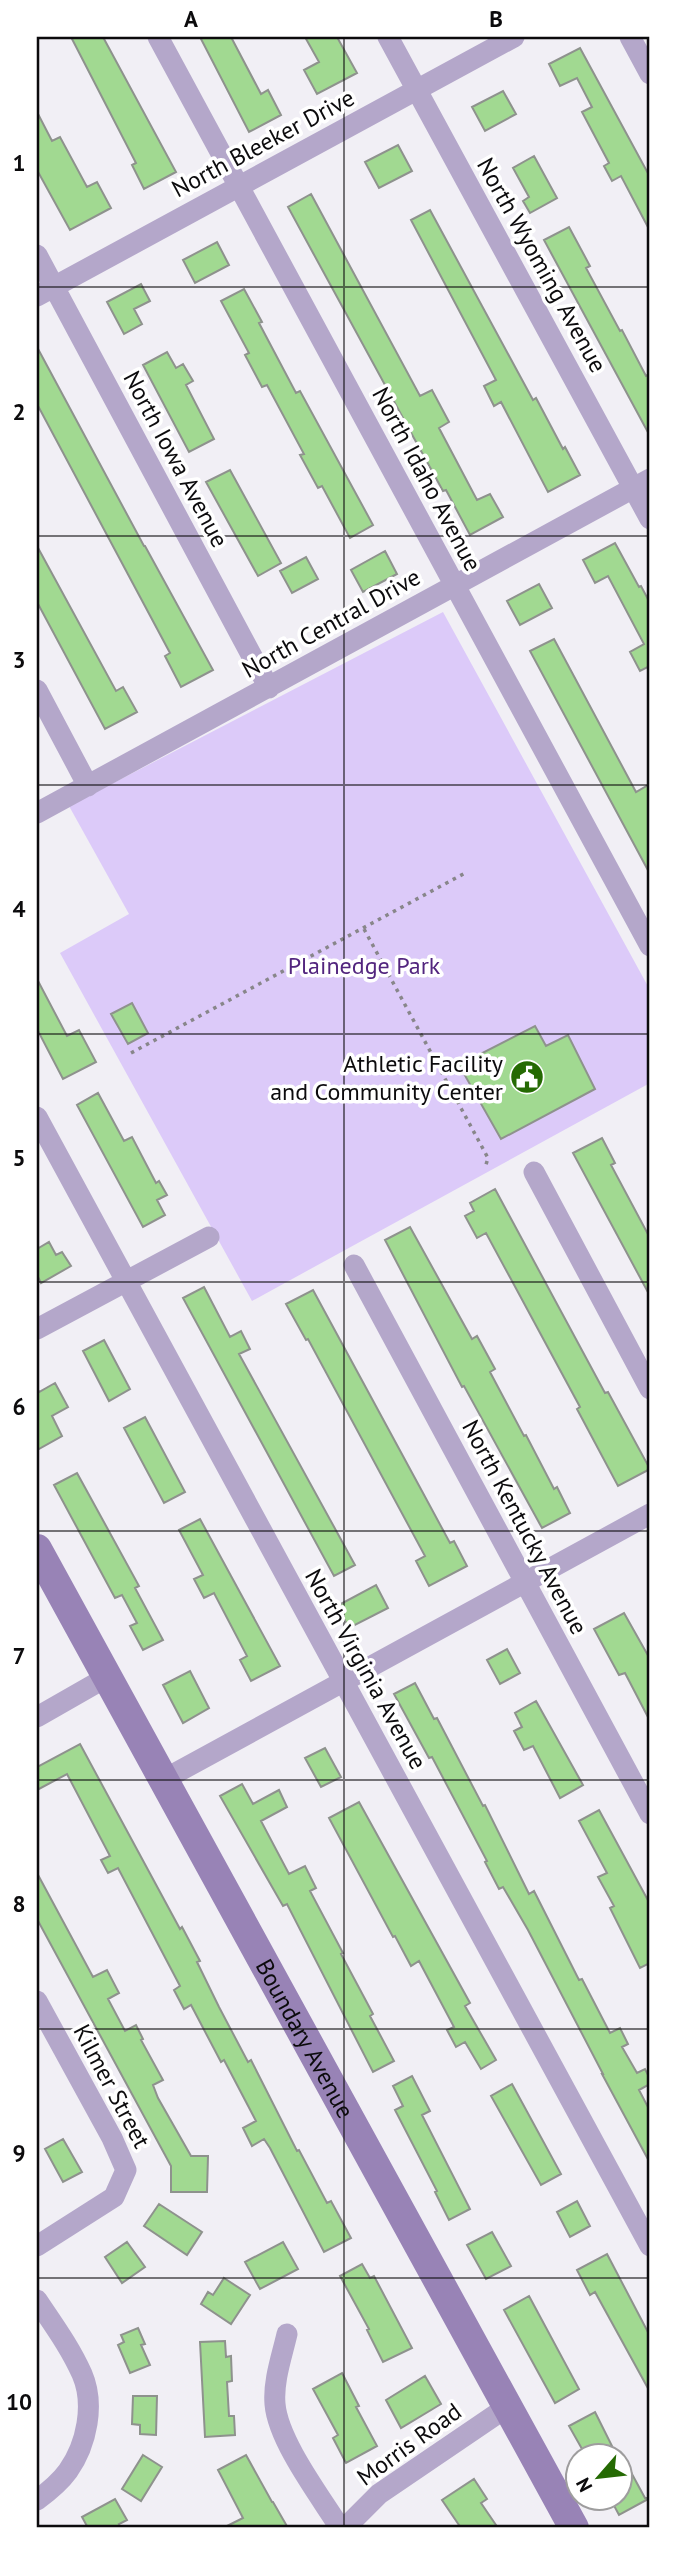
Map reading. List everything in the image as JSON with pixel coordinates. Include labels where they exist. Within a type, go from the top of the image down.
[{"type":"main road","name":"Boundary Avenue","points":[[37,1549],[574,2528]]},
{"type":"street","name":"North Idaho Avenue","points":[[158,37],[650,946]]},
{"type":"street","name":"North Wyoming Avenue","points":[[388,37],[642,484],[650,519]]},
{"type":"street","name":"North Bleeker Drive","points":[[46,291],[514,37]]},
{"type":"street","points":[[630,37],[650,74]]},
{"type":"street","name":"North Iowa Avenue","points":[[37,254],[46,291],[269,688]]},
{"type":"street","name":"North Central Drive","points":[[37,813],[642,484]]},
{"type":"street","points":[[37,691],[88,786]]},
{"type":"street","name":"North Virginia Avenue","points":[[37,1117],[650,2246]]},
{"type":"street","points":[[534,1172],[650,1389]]},
{"type":"street","points":[[37,1329],[208,1237]]},
{"type":"street","name":"North Kentucky Avenue","points":[[354,1265],[650,1814]]},
{"type":"street","points":[[163,1780],[650,1514]]},
{"type":"street","points":[[37,1717],[107,1677]]},
{"type":"street","name":"Kilmer Street","points":[[37,2001],[112,2138],[126,2170],[114,2197],[37,2246]]},
{"type":"street","points":[[37,2300],[83,2376],[88,2397],[83,2442],[68,2472],[37,2500]]},
{"type":"street","points":[[288,2334],[276,2386],[274,2402],[277,2419],[292,2452],[340,2528]]},
{"type":"street","name":"Morris Road","points":[[345,2528],[379,2494],[507,2407]]},
{"type":"path","points":[[131,1053],[467,872]]},
{"type":"path","points":[[363,928],[488,1158],[485,1168]]},
{"type":"green space","name":"Plainedge Park","points":[[443,612],[650,990],[650,1083],[252,1301],[60,953],[129,914],[69,806]]},
{"type":"building","points":[[71,37],[103,37],[176,172],[144,189],[132,165],[136,163]]},
{"type":"building","points":[[200,37],[231,37],[261,94],[268,90],[281,115],[249,132]]},
{"type":"building","points":[[305,37],[337,37],[357,73],[317,94],[304,70],[319,62]]},
{"type":"building","points":[[580,48],[650,177],[650,231],[621,176],[612,181],[604,166],[609,163],[582,112],[592,107],[577,78],[560,86],[549,64]]},
{"type":"building","points":[[503,91],[516,114],[485,131],[472,107]]},
{"type":"building","points":[[37,112],[52,141],[60,137],[87,187],[97,182],[111,208],[70,230],[37,170]]},
{"type":"building","points":[[398,145],[412,171],[379,188],[365,162]]},
{"type":"building","points":[[534,156],[557,198],[530,213],[523,201],[529,197],[513,168]]},
{"type":"building","points":[[311,194],[420,396],[432,390],[449,422],[439,428],[477,500],[490,494],[503,517],[470,535],[446,490],[443,491],[288,207]]},
{"type":"building","points":[[430,210],[533,400],[536,398],[580,475],[548,492],[501,402],[494,406],[484,386],[496,380],[411,220]]},
{"type":"building","points":[[569,227],[590,266],[586,268],[620,331],[622,330],[646,376],[650,374],[650,436],[544,240]]},
{"type":"building","points":[[217,242],[229,265],[195,283],[183,260]]},
{"type":"building","points":[[141,284],[150,301],[134,309],[142,324],[124,334],[107,302]]},
{"type":"building","points":[[244,289],[296,393],[300,391],[373,525],[350,538],[322,486],[318,488],[300,455],[304,454],[267,385],[262,387],[245,355],[249,353],[221,301]]},
{"type":"building","points":[[37,347],[213,670],[181,687],[165,656],[170,653],[37,404]]},
{"type":"building","points":[[167,352],[176,368],[183,364],[193,381],[186,385],[214,439],[189,452],[143,365]]},
{"type":"building","points":[[230,470],[281,563],[258,576],[206,482]]},
{"type":"building","points":[[615,543],[650,603],[650,666],[640,671],[630,652],[644,644],[608,576],[595,583],[583,560]]},
{"type":"building","points":[[37,546],[116,691],[123,687],[137,712],[105,729],[37,602]]},
{"type":"building","points":[[385,551],[397,574],[363,592],[351,570]]},
{"type":"building","points":[[306,557],[318,579],[292,593],[280,571]]},
{"type":"building","points":[[539,584],[552,608],[520,625],[507,601]]},
{"type":"building","points":[[554,639],[636,792],[650,784],[650,874],[530,651]]},
{"type":"building","points":[[37,979],[67,1036],[79,1030],[96,1062],[63,1079],[37,1029]]},
{"type":"building","points":[[132,1003],[148,1033],[128,1044],[111,1014]]},
{"type":"building","name":"Athletic Facility and Community Center","points":[[535,1026],[546,1046],[568,1035],[595,1089],[501,1139],[459,1065]]},
{"type":"building","points":[[98,1093],[124,1141],[132,1137],[156,1183],[159,1181],[167,1195],[157,1200],[165,1215],[143,1227],[77,1105]]},
{"type":"building","points":[[602,1138],[615,1163],[611,1165],[650,1238],[650,1296],[573,1153]]},
{"type":"building","points":[[495,1189],[605,1393],[608,1392],[650,1469],[618,1486],[577,1409],[580,1407],[486,1233],[477,1238],[465,1216],[474,1211],[470,1203]]},
{"type":"building","points":[[410,1227],[472,1339],[477,1336],[495,1369],[490,1372],[570,1513],[542,1528],[464,1386],[462,1387],[385,1240]]},
{"type":"building","points":[[49,1242],[56,1255],[62,1252],[71,1266],[41,1283],[37,1275],[37,1249]]},
{"type":"building","points":[[204,1287],[230,1337],[241,1331],[250,1349],[239,1354],[355,1565],[334,1576],[183,1298]]},
{"type":"building","points":[[313,1290],[450,1543],[454,1541],[467,1566],[429,1586],[416,1561],[425,1556],[308,1339],[306,1340],[286,1304]]},
{"type":"building","points":[[104,1340],[130,1389],[109,1401],[83,1351]]},
{"type":"building","points":[[55,1383],[68,1407],[52,1416],[62,1436],[37,1450],[37,1388],[39,1392]]},
{"type":"building","points":[[145,1417],[185,1492],[164,1503],[124,1428]]},
{"type":"building","points":[[77,1473],[139,1586],[135,1588],[163,1640],[143,1650],[130,1626],[137,1623],[122,1595],[115,1598],[54,1485]]},
{"type":"building","points":[[200,1519],[280,1666],[251,1681],[240,1660],[247,1656],[214,1593],[204,1598],[194,1579],[203,1575],[179,1530]]},
{"type":"building","points":[[376,1585],[388,1608],[349,1628],[337,1606]]},
{"type":"building","points":[[624,1613],[650,1659],[650,1721],[625,1673],[619,1675],[594,1629]]},
{"type":"building","points":[[507,1649],[520,1673],[500,1684],[487,1660]]},
{"type":"building","points":[[190,1671],[209,1708],[183,1723],[163,1685]]},
{"type":"building","points":[[415,1683],[434,1719],[437,1718],[483,1806],[485,1805],[529,1894],[534,1891],[579,1980],[582,1979],[610,2033],[620,2028],[628,2044],[622,2047],[637,2073],[645,2069],[650,2079],[650,2084],[639,2090],[650,2111],[650,2163],[528,1930],[503,1887],[499,1889],[432,1757],[429,1758],[394,1694]]},
{"type":"building","points":[[536,1701],[583,1785],[560,1798],[533,1746],[524,1750],[514,1731],[522,1727],[515,1713]]},
{"type":"building","points":[[80,1744],[200,1961],[197,1962],[248,2062],[251,2060],[297,2151],[299,2150],[327,2203],[331,2201],[351,2238],[324,2252],[264,2139],[252,2146],[243,2128],[256,2121],[191,2005],[184,2009],[174,1990],[180,1986],[118,1868],[108,1873],[101,1860],[110,1856],[67,1774],[37,1790],[37,1767]]},
{"type":"building","points":[[325,1748],[341,1777],[321,1787],[305,1758]]},
{"type":"building","points":[[242,1784],[253,1804],[279,1790],[287,1807],[261,1821],[289,1874],[305,1866],[316,1888],[310,1891],[343,1953],[341,1954],[373,2014],[370,2016],[394,2061],[373,2072],[287,1904],[283,1906],[220,1796]]},
{"type":"building","points":[[359,1802],[470,2003],[465,2006],[496,2060],[481,2069],[465,2042],[456,2047],[447,2030],[454,2027],[419,1961],[411,1966],[329,1818]]},
{"type":"building","points":[[599,1810],[650,1904],[650,1963],[640,1968],[610,1908],[614,1906],[598,1877],[607,1873],[579,1821]]},
{"type":"building","points":[[37,1873],[93,1977],[107,1970],[119,1993],[108,1999],[125,2031],[136,2025],[143,2039],[141,2040],[163,2080],[153,2085],[158,2098],[191,2156],[208,2156],[207,2192],[171,2192],[171,2166],[37,1919]]},
{"type":"building","points":[[412,2076],[430,2111],[422,2115],[470,2209],[449,2220],[395,2110],[403,2106],[393,2086]]},
{"type":"building","points":[[512,2084],[561,2174],[541,2185],[491,2096]]},
{"type":"building","points":[[63,2139],[82,2172],[63,2182],[45,2149]]},
{"type":"building","points":[[577,2201],[590,2226],[570,2237],[557,2212]]},
{"type":"building","points":[[159,2204],[202,2232],[187,2255],[144,2226]]},
{"type":"building","points":[[492,2232],[511,2266],[486,2279],[467,2245]]},
{"type":"building","points":[[127,2242],[145,2267],[122,2283],[105,2257]]},
{"type":"building","points":[[283,2242],[298,2269],[260,2289],[245,2262]]},
{"type":"building","points":[[607,2254],[650,2336],[650,2392],[595,2292],[590,2295],[577,2270]]},
{"type":"building","points":[[362,2264],[370,2278],[374,2276],[412,2348],[383,2362],[367,2330],[369,2329],[340,2276]]},
{"type":"building","points":[[224,2278],[250,2295],[231,2324],[201,2304],[208,2292],[213,2295]]},
{"type":"building","points":[[529,2296],[579,2389],[555,2403],[504,2310]]},
{"type":"building","points":[[138,2328],[145,2344],[141,2345],[150,2365],[130,2373],[118,2345],[124,2342],[121,2335]]},
{"type":"building","points":[[225,2341],[226,2357],[231,2356],[232,2381],[227,2382],[229,2416],[234,2416],[235,2435],[205,2437],[200,2342]]},
{"type":"building","points":[[342,2373],[377,2446],[346,2463],[333,2438],[338,2435],[313,2389]]},
{"type":"building","points":[[425,2376],[441,2404],[401,2428],[386,2400]]},
{"type":"building","points":[[133,2396],[157,2396],[156,2435],[140,2434],[140,2425],[132,2424]]},
{"type":"building","points":[[595,2412],[610,2442],[578,2442],[569,2426]]},
{"type":"building","points":[[143,2455],[162,2467],[141,2501],[122,2489]]},
{"type":"building","points":[[246,2455],[288,2528],[223,2528],[243,2518],[218,2470]]},
{"type":"building","points":[[634,2478],[645,2498],[650,2498],[634,2507]]},
{"type":"building","points":[[474,2479],[487,2499],[481,2503],[498,2528],[461,2528],[442,2500]]},
{"type":"building","points":[[115,2499],[127,2520],[119,2524],[122,2528],[88,2528],[82,2517]]},
{"type":"place","name":"Athletic Facility and Community Center","points":[[527,1077]]}]
